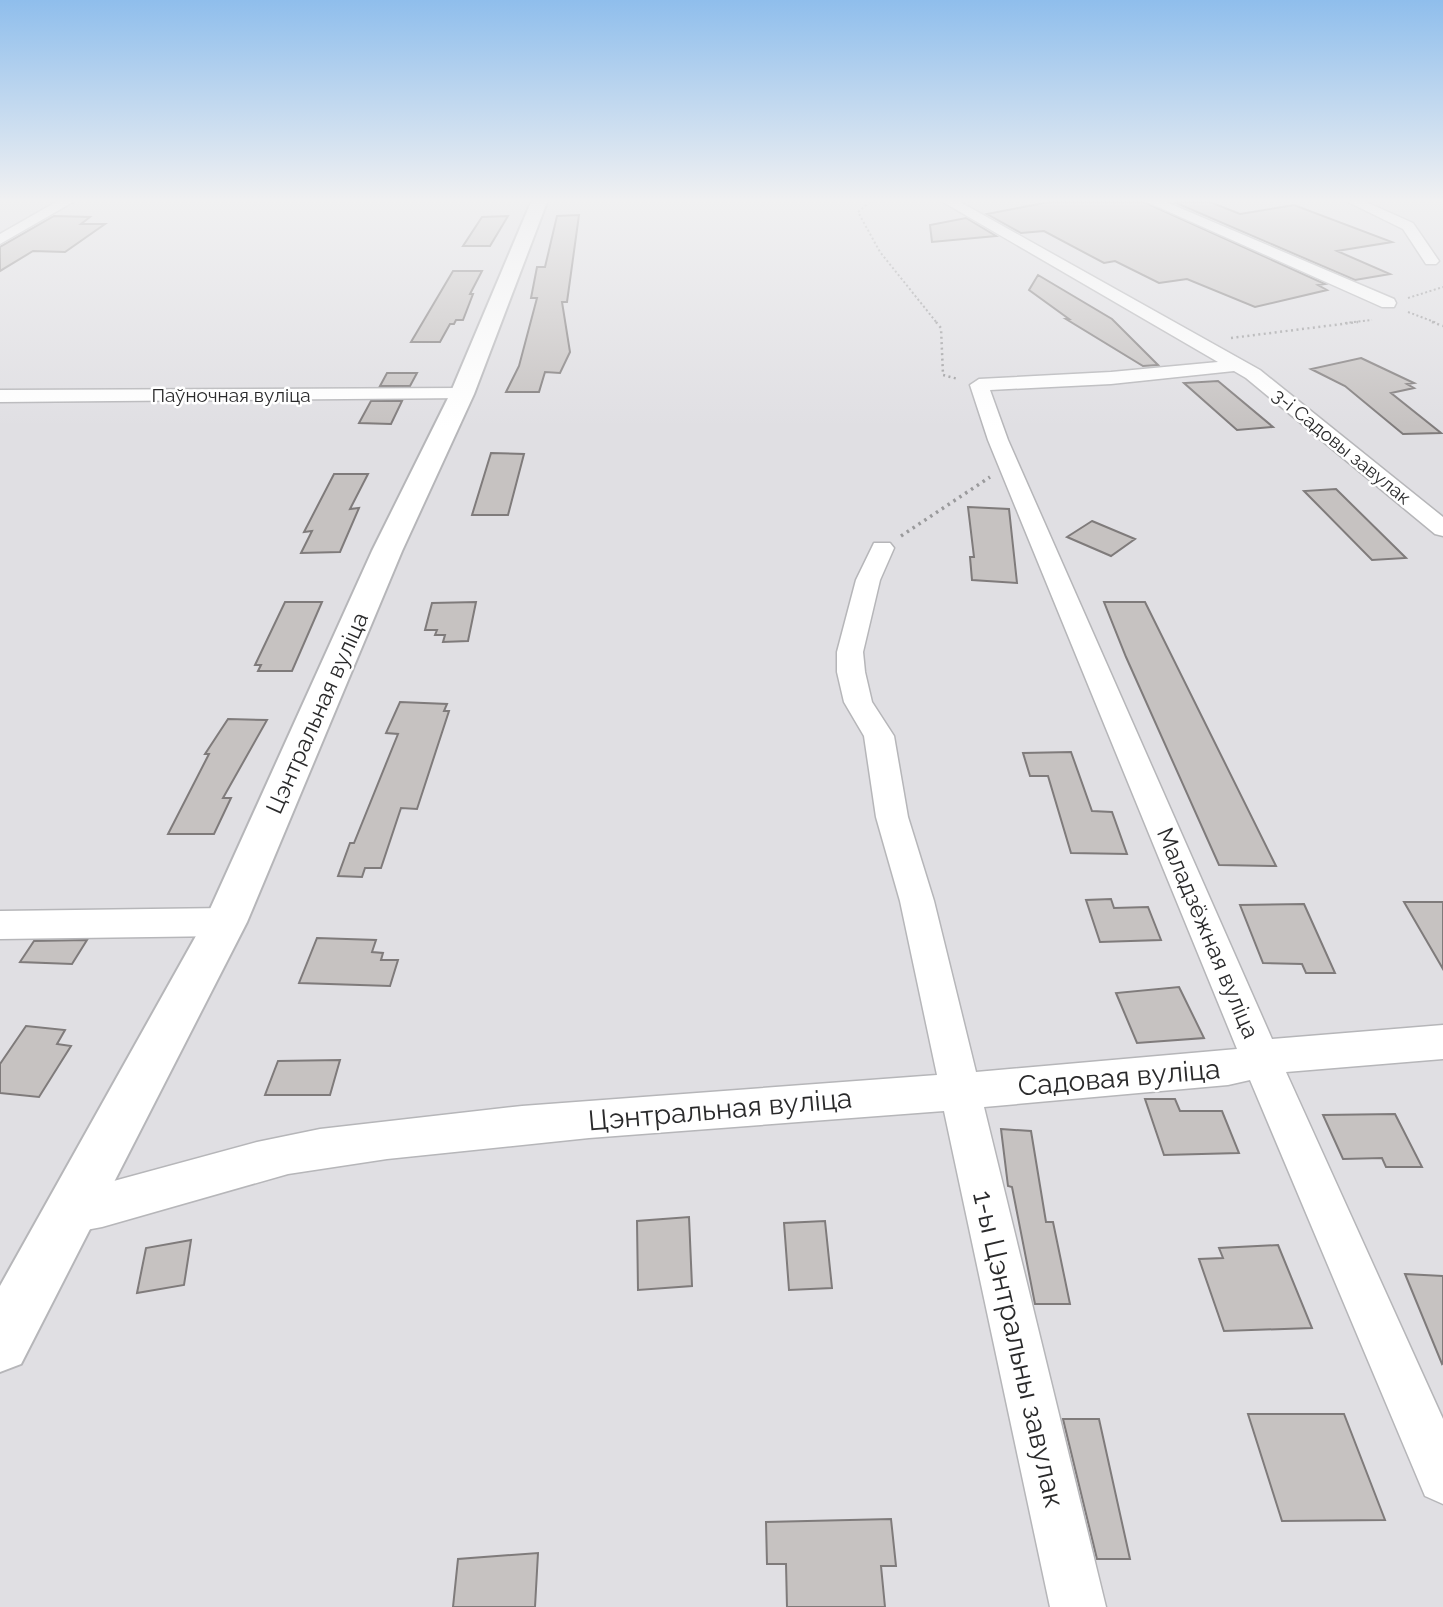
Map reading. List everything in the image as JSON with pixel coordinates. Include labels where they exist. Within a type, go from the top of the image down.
[{"type":"street","name":"Цэнтральная вуліца","points":[[0,1343],[226,922],[387,551],[462,394],[509,277]]},
{"type":"street","name":"3-і Садовы завулак","points":[[1083,277],[1238,365],[1313,421],[1443,529]]},
{"type":"street","points":[[1326,277],[1393,306]]},
{"type":"street","points":[[979,385],[1111,379],[1238,365]]},
{"type":"street","name":"Маладзёжная вуліца","points":[[979,385],[1009,465],[1260,1057],[1443,1478]]},
{"type":"street","name":"Паўночная вуліца","points":[[0,396],[462,394]]},
{"type":"street","name":"1-ы Цэнтральны завулак","points":[[882,548],[868,580],[850,652],[851,672],[858,702],[879,736],[892,817],[917,901],[1078,1607]]},
{"type":"street","points":[[0,925],[226,922]]},
{"type":"street","name":"Садовая вуліца","points":[[960,1091],[1228,1068],[1244,1065],[1260,1057],[1443,1042]]},
{"type":"street","name":"Цэнтральная вуліца","points":[[70,1212],[116,1204],[255,1163],[317,1149],[638,1115],[960,1091]]},
{"type":"path","points":[[900,277],[942,328],[943,375],[979,385]]},
{"type":"path","points":[[1199,342],[1372,320],[1390,314],[1393,306],[1443,286]]},
{"type":"path","points":[[1393,306],[1443,326]]},
{"type":"path","points":[[882,548],[1009,465]]},
{"type":"building","points":[[449,277],[479,277],[470,294],[473,294],[463,320],[450,324],[440,342],[411,342]]},
{"type":"building","points":[[535,277],[570,277],[567,302],[562,302],[570,352],[560,373],[545,372],[539,392],[506,392],[519,366],[537,298],[531,298]]},
{"type":"building","points":[[1037,277],[1041,277],[1112,319],[1158,365],[1143,366],[1066,319],[1069,319],[1029,290]]},
{"type":"building","points":[[1147,277],[1310,277],[1325,284],[1318,285],[1327,290],[1255,307],[1187,279],[1159,283]]},
{"type":"building","points":[[1348,277],[1373,277],[1355,280]]},
{"type":"building","points":[[1361,358],[1414,383],[1407,384],[1414,388],[1391,393],[1441,433],[1403,434],[1345,386],[1311,369]]},
{"type":"building","points":[[387,373],[417,373],[410,386],[380,386]]},
{"type":"building","points":[[1218,381],[1273,427],[1237,430],[1184,383]]},
{"type":"building","points":[[371,401],[402,401],[391,424],[359,423]]},
{"type":"building","points":[[491,453],[524,454],[508,515],[472,515]]},
{"type":"building","points":[[334,474],[368,474],[350,509],[359,508],[340,552],[301,553],[312,531],[304,532]]},
{"type":"building","points":[[1336,489],[1406,558],[1372,560],[1304,491]]},
{"type":"building","points":[[968,507],[1009,509],[1017,583],[972,580],[970,557],[974,557]]},
{"type":"building","points":[[1092,521],[1135,539],[1111,556],[1067,537]]},
{"type":"building","points":[[285,602],[322,602],[292,671],[258,671],[261,665],[255,665]]},
{"type":"building","points":[[476,602],[468,641],[443,642],[445,635],[435,635],[437,630],[425,630],[432,603]]},
{"type":"building","points":[[1104,602],[1145,602],[1276,866],[1219,865]]},
{"type":"building","points":[[400,702],[447,704],[444,711],[449,711],[417,809],[401,808],[381,868],[365,868],[362,877],[338,876],[398,734],[386,733]]},
{"type":"building","points":[[228,719],[267,720],[223,798],[231,798],[214,834],[168,834],[209,754],[205,754]]},
{"type":"building","points":[[1071,752],[1092,811],[1112,812],[1127,854],[1071,853],[1048,776],[1030,776],[1023,753]]},
{"type":"building","points":[[1111,899],[1114,908],[1148,907],[1161,940],[1100,942],[1086,900]]},
{"type":"building","points":[[1404,902],[1443,902],[1443,969]]},
{"type":"building","points":[[1304,904],[1335,973],[1306,973],[1302,964],[1263,963],[1240,905]]},
{"type":"building","points":[[317,938],[376,940],[372,952],[383,953],[381,960],[398,960],[390,986],[299,983]]},
{"type":"building","points":[[87,940],[72,964],[20,962],[34,941]]},
{"type":"building","points":[[1179,987],[1204,1038],[1137,1043],[1116,993]]},
{"type":"building","points":[[26,1026],[65,1030],[57,1044],[71,1046],[39,1097],[0,1093],[0,1064]]},
{"type":"building","points":[[340,1060],[330,1095],[265,1095],[278,1061]]},
{"type":"building","points":[[1145,1099],[1175,1099],[1180,1111],[1222,1111],[1239,1153],[1164,1155]]},
{"type":"building","points":[[1395,1114],[1422,1167],[1386,1167],[1382,1158],[1343,1159],[1323,1115]]},
{"type":"building","points":[[1001,1129],[1031,1131],[1046,1222],[1053,1222],[1070,1304],[1035,1304],[1012,1187],[1008,1186]]},
{"type":"building","points":[[689,1217],[692,1286],[638,1290],[637,1221]]},
{"type":"building","points":[[825,1221],[832,1288],[789,1290],[784,1223]]},
{"type":"building","points":[[191,1240],[184,1285],[137,1293],[146,1248]]},
{"type":"building","points":[[1278,1245],[1312,1328],[1224,1331],[1199,1259],[1223,1258],[1219,1248]]},
{"type":"building","points":[[1405,1274],[1443,1276],[1442,1364]]},
{"type":"building","points":[[1248,1414],[1344,1414],[1385,1520],[1282,1521]]},
{"type":"building","points":[[1063,1419],[1099,1419],[1130,1559],[1097,1559]]},
{"type":"building","points":[[891,1519],[896,1566],[881,1566],[885,1607],[787,1607],[786,1564],[767,1564],[766,1522]]},
{"type":"building","points":[[538,1553],[535,1607],[453,1607],[458,1559]]}]
